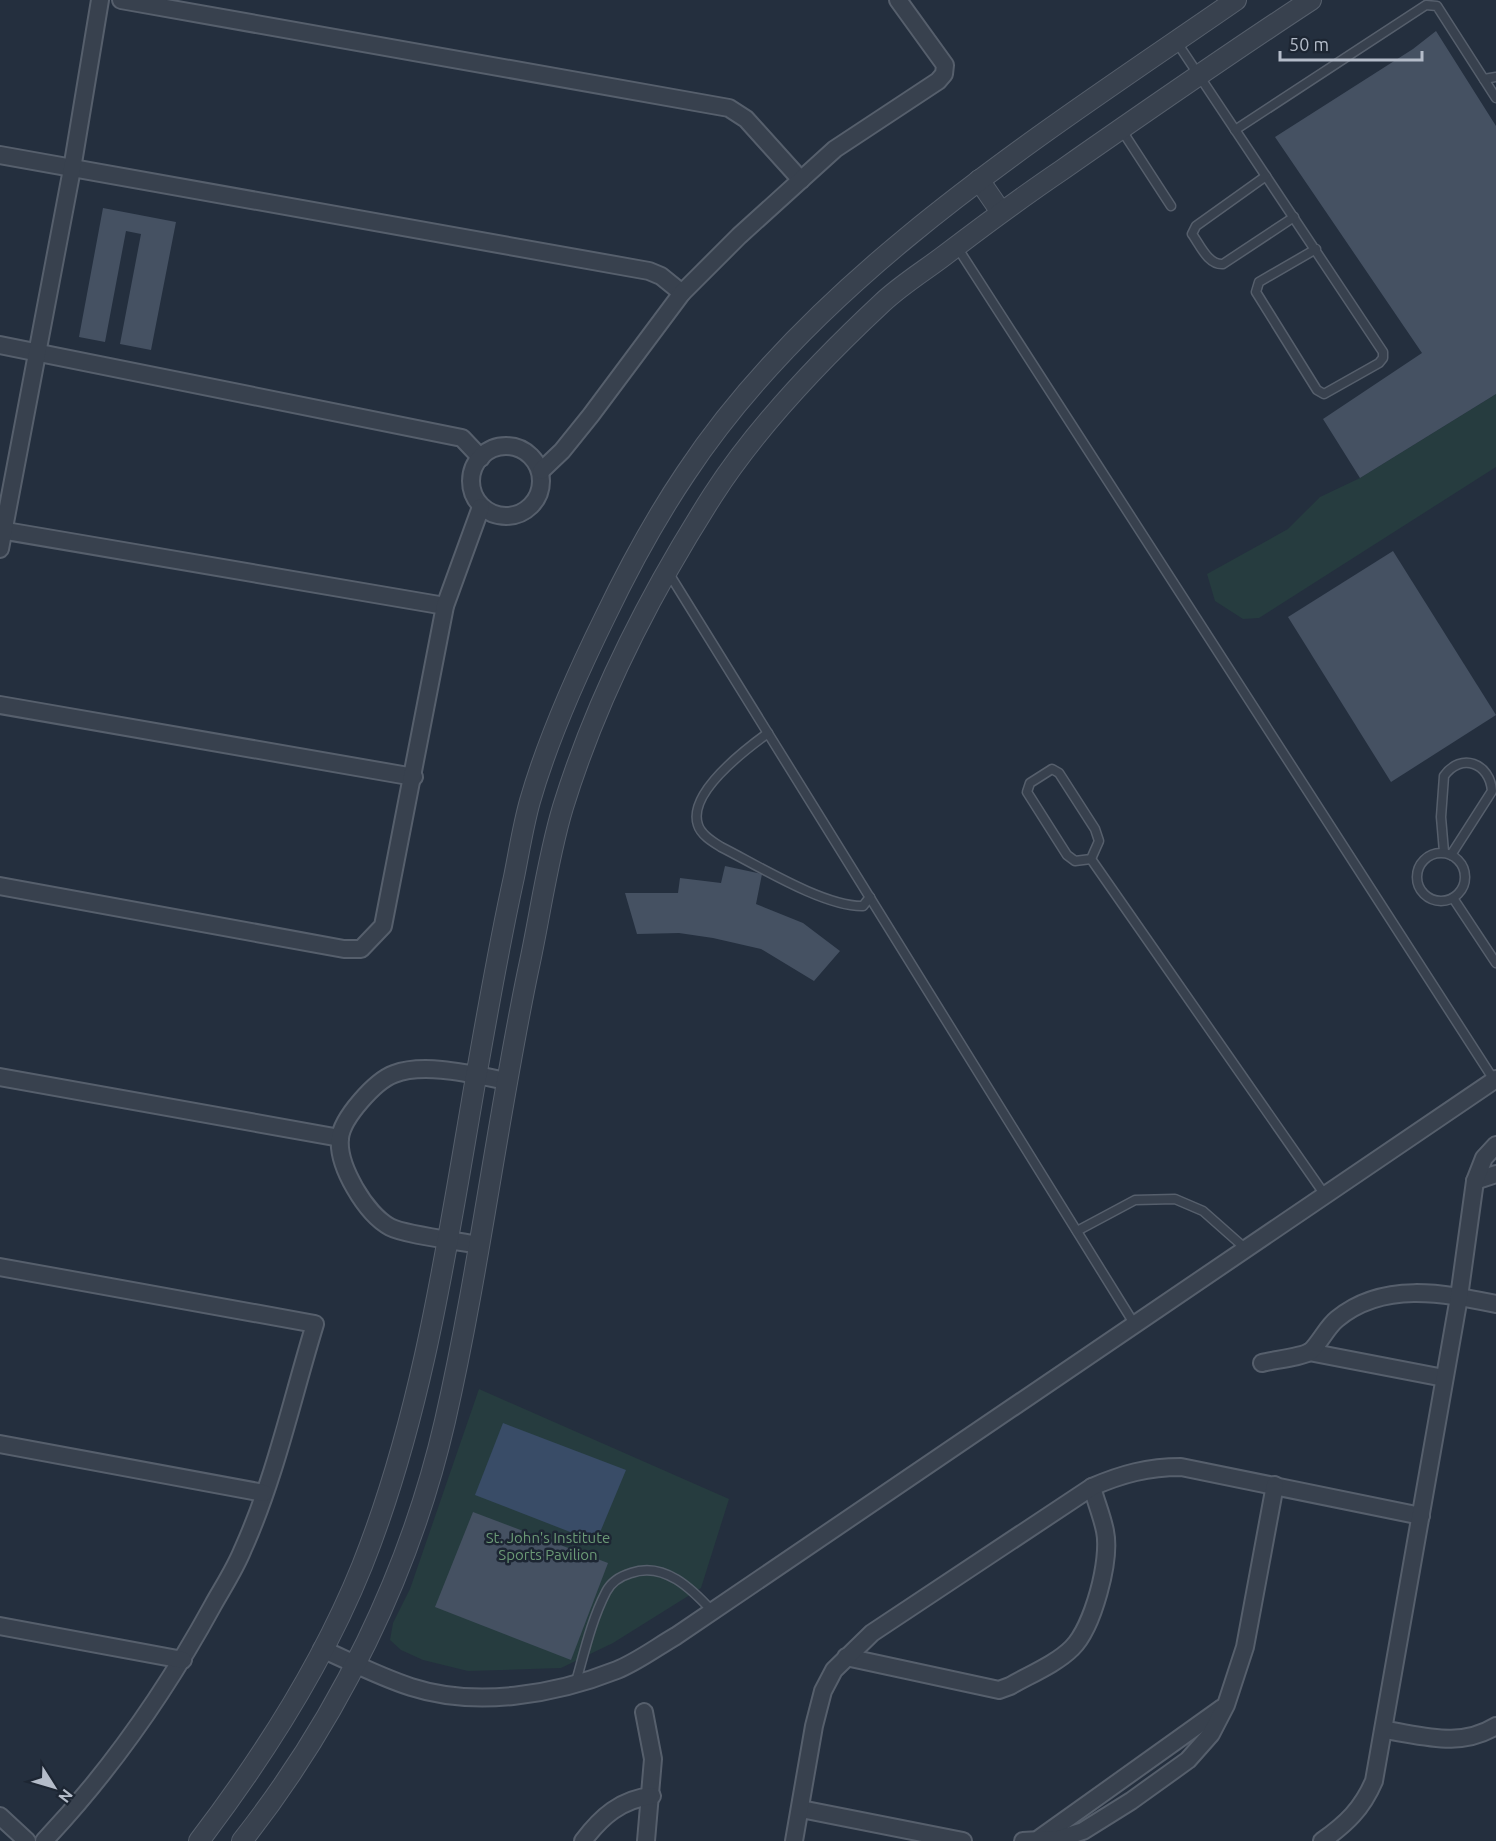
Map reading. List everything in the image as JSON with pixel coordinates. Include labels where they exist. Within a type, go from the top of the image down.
[{"type":"street","points":[[0,549],[72,169],[100,0]]},
{"type":"street","points":[[121,0],[729,108],[746,119],[801,180]]},
{"type":"street","points":[[540,471],[562,451],[591,415],[682,292],[739,236],[835,149],[938,81],[944,74],[945,65],[898,0]]},
{"type":"street","points":[[199,1841],[254,1766],[284,1719],[360,1571],[387,1497],[411,1413],[447,1239],[477,1075],[490,987],[530,801],[581,665],[636,555],[688,469],[740,403],[788,347],[865,274],[980,180],[1236,0]]},
{"type":"street","points":[[242,1841],[272,1803],[315,1739],[356,1664],[392,1582],[424,1495],[444,1424],[479,1245],[507,1081],[562,811],[611,679],[668,572],[715,492],[813,371],[887,298],[1001,212],[1198,75],[1311,0]]},
{"type":"street","points":[[0,155],[649,271],[662,276],[682,292]]},
{"type":"street","points":[[980,180],[1001,212]]},
{"type":"street","points":[[0,345],[462,438],[481,458]]},
{"type":"street","points":[[508,446],[529,455],[540,471],[542,482],[540,492],[527,508],[503,516],[481,507],[471,492],[471,476],[481,458],[491,449],[508,446]]},
{"type":"street","points":[[0,886],[344,949],[361,949],[383,926],[414,777],[445,606],[481,507]]},
{"type":"street","points":[[2,530],[445,606]]},
{"type":"street","points":[[0,705],[414,777]]},
{"type":"street","points":[[560,717],[591,729]]},
{"type":"street","points":[[479,1245],[390,1227],[365,1205],[350,1180],[340,1138],[351,1114],[366,1094],[394,1074],[431,1069],[507,1081]]},
{"type":"street","points":[[0,1077],[340,1138]]},
{"type":"street","points":[[322,1648],[412,1687],[460,1696],[506,1696],[560,1690],[619,1670],[713,1612],[1495,1079]]},
{"type":"street","points":[[1322,1841],[1349,1822],[1365,1803],[1374,1781],[1385,1730],[1459,1297],[1475,1181],[1484,1158],[1496,1145]]},
{"type":"street","points":[[1475,1181],[1496,1174]]},
{"type":"street","points":[[0,1267],[315,1324],[264,1493],[243,1550],[183,1660],[103,1775],[44,1841]]},
{"type":"street","points":[[1309,1352],[1335,1320],[1356,1305],[1405,1292],[1459,1297],[1496,1304]]},
{"type":"street","points":[[1262,1363],[1309,1352],[1444,1378]]},
{"type":"street","points":[[0,1444],[264,1493]]},
{"type":"street","points":[[794,1841],[814,1726],[823,1691],[834,1670],[872,1633],[1092,1487],[1124,1473],[1152,1467],[1182,1467],[1421,1516]]},
{"type":"street","points":[[1032,1840],[1058,1839],[1083,1831],[1131,1801],[1188,1760],[1211,1734],[1226,1705],[1245,1647],[1275,1485]]},
{"type":"street","points":[[846,1657],[999,1690],[1010,1686],[1070,1650],[1086,1629],[1100,1586],[1106,1550],[1106,1533],[1092,1487]]},
{"type":"street","points":[[0,1626],[183,1660]]},
{"type":"street","points":[[1032,1840],[1226,1705]]},
{"type":"street","points":[[644,1712],[653,1759],[652,1796],[646,1841]]},
{"type":"street","points":[[1385,1730],[1456,1741],[1482,1735],[1496,1726]]},
{"type":"street","points":[[583,1841],[595,1825],[613,1810],[634,1798],[652,1796]]},
{"type":"street","points":[[801,1809],[963,1841]]},
{"type":"street","points":[[0,1816],[27,1841]]},
{"type":"lane","points":[[1235,130],[1426,5],[1437,6],[1496,98]]},
{"type":"lane","points":[[1176,41],[1316,249],[1383,352],[1383,358],[1379,363],[1324,394],[1317,390],[1256,292],[1259,282],[1316,249]]},
{"type":"lane","points":[[1484,79],[1496,77]]},
{"type":"lane","points":[[1121,129],[1171,206]]},
{"type":"lane","points":[[1266,176],[1196,226],[1192,234],[1203,251],[1216,265],[1223,264],[1294,216]]},
{"type":"lane","points":[[957,246],[1495,1079]]},
{"type":"lane","points":[[668,572],[1135,1325]]},
{"type":"lane","points":[[768,733],[744,750],[720,773],[698,803],[698,824],[707,838],[721,847],[823,897],[848,906],[863,906],[870,897]]},
{"type":"lane","points":[[1448,853],[1425,859],[1420,865],[1417,880],[1424,894],[1430,899],[1446,901],[1460,893],[1465,877],[1460,862],[1448,853],[1441,817],[1444,776],[1457,765],[1476,764],[1485,770],[1491,780],[1492,791],[1448,853]]},
{"type":"lane","points":[[1052,769],[1059,773],[1095,829],[1099,841],[1091,859],[1075,861],[1067,855],[1027,792],[1030,783],[1052,769]]},
{"type":"lane","points":[[1091,859],[1324,1195]]},
{"type":"lane","points":[[1453,898],[1496,963]]},
{"type":"lane","points":[[1077,1231],[1135,1200],[1175,1199],[1203,1211],[1246,1249]]},
{"type":"lane","points":[[575,1684],[607,1590],[620,1576],[640,1569],[662,1572],[681,1581],[713,1612]]},
{"type":"green space","points":[[1496,394],[1496,467],[1259,618],[1243,619],[1215,601],[1207,574],[1288,529],[1320,497],[1360,478]]},
{"type":"green space","name":"St. John's Institute Sports Pavilion","points":[[479,1389],[729,1499],[701,1588],[613,1643],[561,1668],[468,1671],[423,1660],[401,1650],[390,1640],[393,1623],[410,1589]]},
{"type":"water","points":[[503,1423],[626,1470],[596,1542],[475,1495]]},
{"type":"building","points":[[1436,31],[1496,126],[1496,394],[1360,478],[1323,419],[1422,353],[1275,137],[1413,49]]},
{"type":"building","points":[[103,208],[176,222],[151,350],[120,344],[141,234],[126,231],[105,342],[79,337]]},
{"type":"building","points":[[1393,551],[1496,715],[1391,782],[1288,617]]},
{"type":"building","points":[[725,866],[762,874],[756,904],[803,923],[840,951],[814,981],[761,949],[679,933],[637,934],[625,893],[678,893],[680,878],[721,883]]},
{"type":"building","points":[[473,1512],[608,1563],[571,1660],[435,1607]]}]
